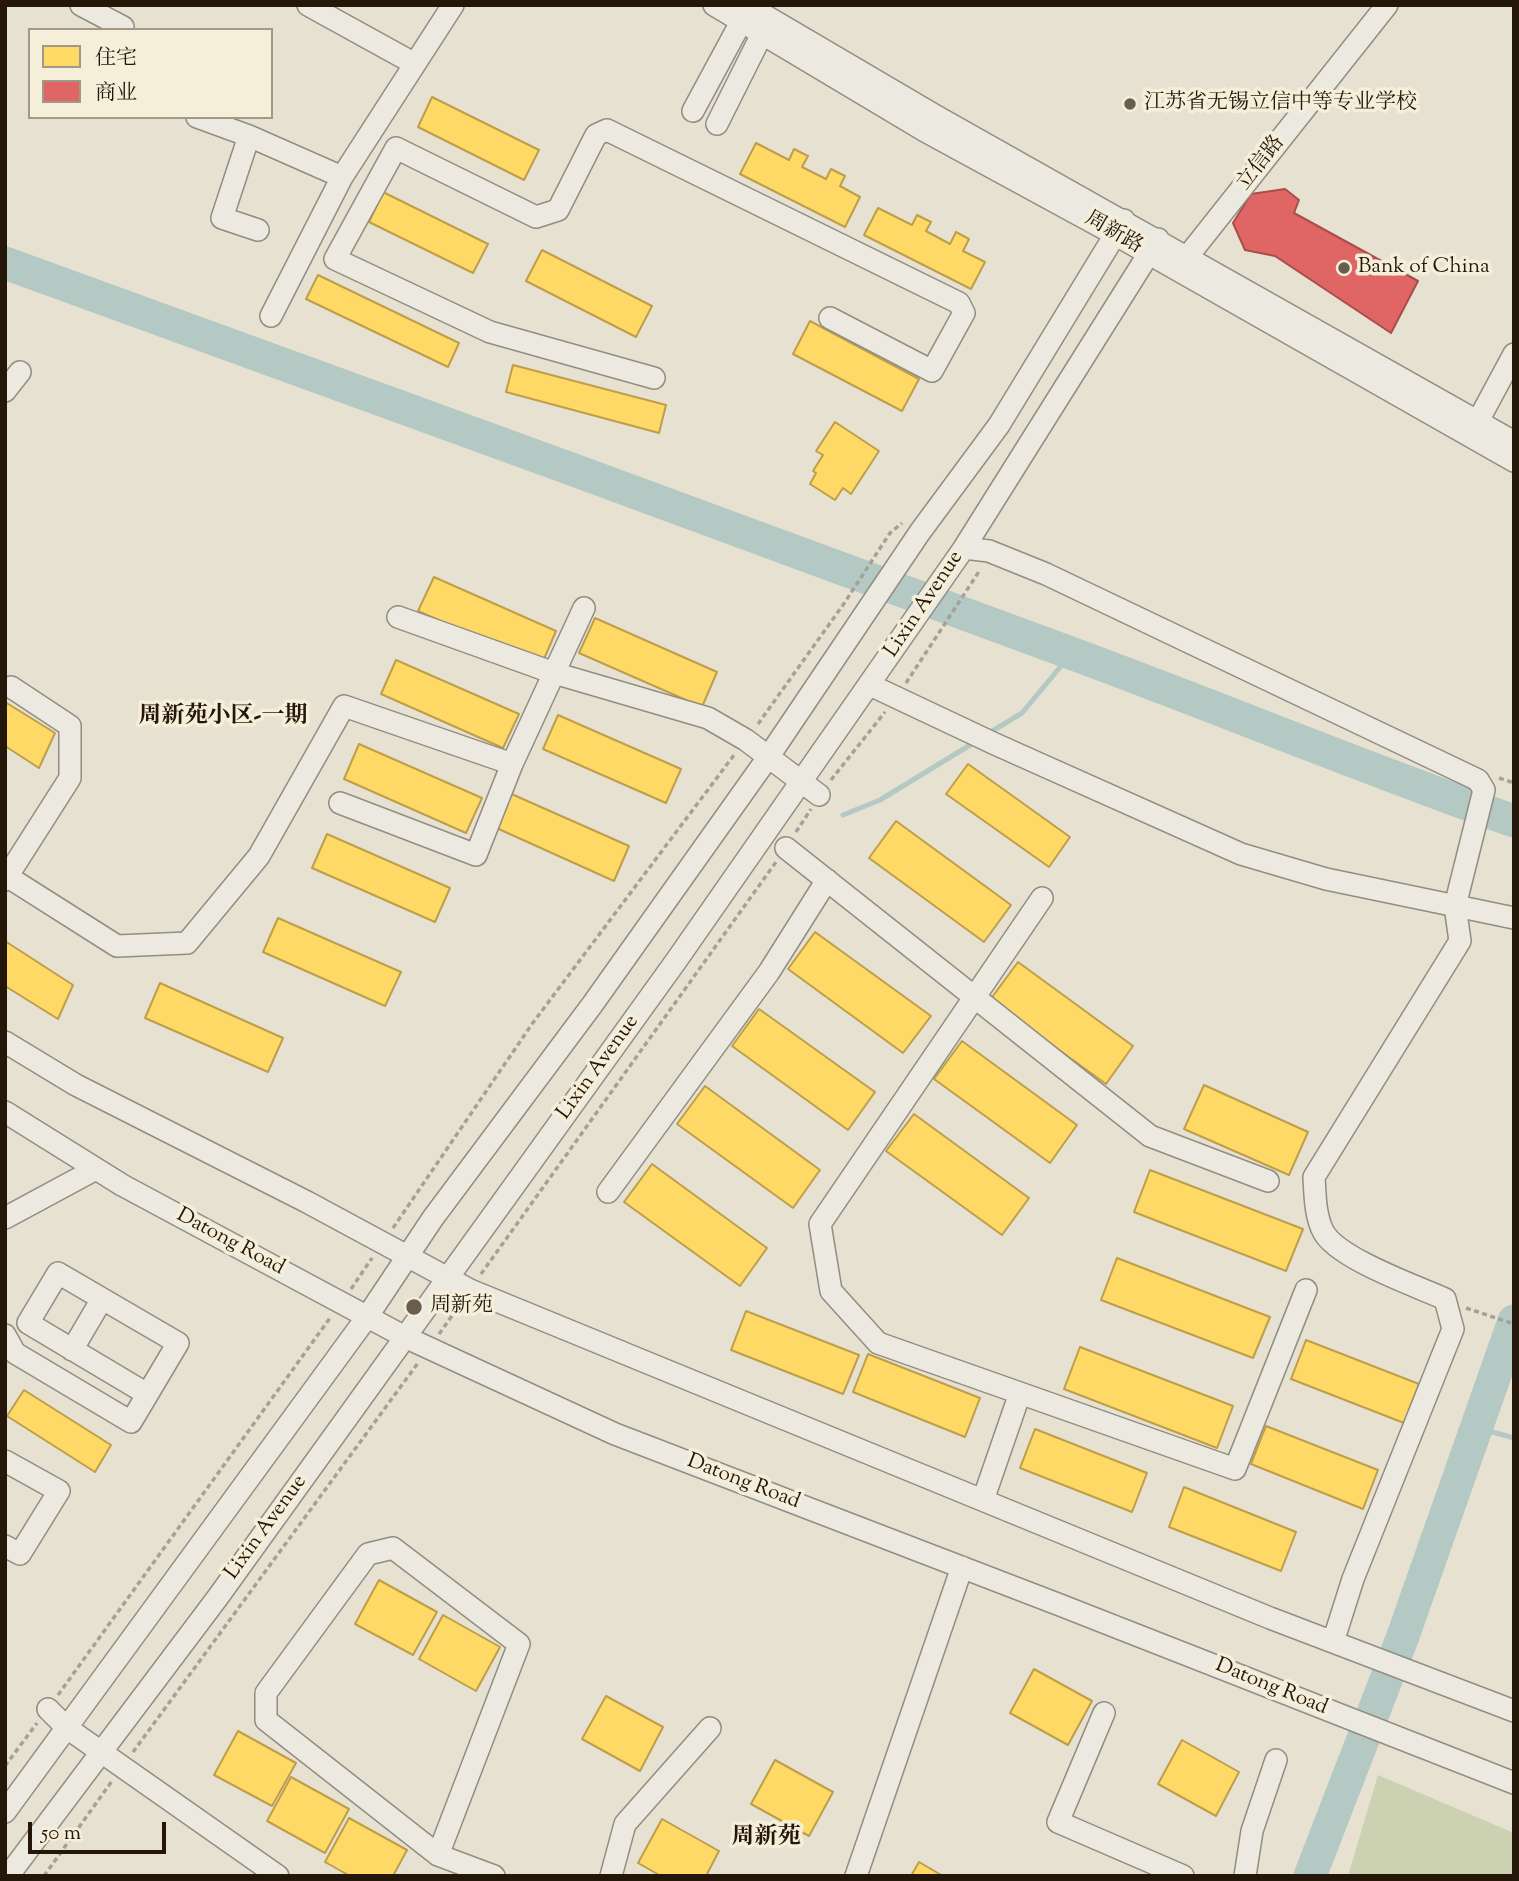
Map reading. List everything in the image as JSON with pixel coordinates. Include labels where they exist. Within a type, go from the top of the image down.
[{"type":"street","points":[[81,5],[123,27]]},
{"type":"street","points":[[308,5],[415,64]]},
{"type":"street","points":[[271,316],[342,177],[453,5]]},
{"type":"street","name":"周新路","points":[[713,5],[744,13],[936,116],[1514,461]]},
{"type":"street","name":"立信路","points":[[1188,256],[1387,5]]},
{"type":"street","points":[[693,111],[744,13]]},
{"type":"street","name":"周新路","points":[[744,13],[762,34],[925,131],[1120,228]]},
{"type":"street","points":[[718,124],[762,34]]},
{"type":"street","points":[[202,119],[249,136],[342,177]]},
{"type":"street","points":[[654,378],[490,332],[335,259],[397,148],[536,217],[558,210],[596,135],[607,130],[959,303],[964,313],[932,371],[830,318]]},
{"type":"street","points":[[249,136],[222,218],[258,230]]},
{"type":"street","name":"Lixin Avenue","points":[[5,1812],[367,1317],[433,1218],[600,994],[769,756],[919,532],[999,425],[1120,228]]},
{"type":"street","name":"周新路","points":[[1152,247],[1188,256],[1514,442]]},
{"type":"street","name":"Lixin Avenue","points":[[8,1876],[218,1597],[677,961],[964,548],[1152,247]]},
{"type":"street","points":[[1478,421],[1514,354]]},
{"type":"street","points":[[5,391],[20,372]]},
{"type":"street","points":[[964,548],[989,551],[1046,574],[1478,780],[1484,790],[1455,906],[1460,941],[1314,1177],[1315,1199],[1323,1232],[1346,1254],[1445,1299],[1453,1329],[1353,1579],[1340,1645]]},
{"type":"street","points":[[340,803],[476,855],[512,764],[584,608]]},
{"type":"street","points":[[398,617],[554,673],[708,718],[746,740],[819,795]]},
{"type":"street","points":[[870,685],[1241,854],[1325,879],[1514,918]]},
{"type":"street","points":[[11,687],[70,726],[70,778],[6,877],[117,946],[187,943],[259,856],[344,706],[512,764]]},
{"type":"street","points":[[786,848],[1150,1136],[1269,1181]]},
{"type":"street","points":[[608,1192],[769,972],[827,880]]},
{"type":"street","points":[[1042,898],[820,1224],[831,1291],[878,1343],[1235,1469],[1306,1290]]},
{"type":"street","points":[[5,1042],[76,1085],[470,1290],[1340,1645],[1514,1711]]},
{"type":"street","name":"Datong Road","points":[[5,1112],[122,1185],[405,1338],[615,1434],[1514,1783]]},
{"type":"street","points":[[5,1218],[96,1169]]},
{"type":"street","points":[[6,1338],[15,1353],[131,1422],[178,1343],[58,1273],[28,1324],[147,1394]]},
{"type":"street","points":[[72,1350],[102,1299]]},
{"type":"street","points":[[983,1500],[1020,1393]]},
{"type":"street","points":[[5,1461],[59,1491],[20,1554],[5,1546]]},
{"type":"street","points":[[438,1855],[519,1644],[393,1548],[369,1554],[353,1575],[266,1693],[266,1720],[438,1855],[494,1876]]},
{"type":"street","points":[[856,1876],[962,1567]]},
{"type":"street","points":[[48,1709],[67,1728],[278,1876]]},
{"type":"street","points":[[1104,1713],[1058,1822],[1183,1876]]},
{"type":"street","points":[[611,1876],[625,1824],[710,1728]]},
{"type":"street","points":[[1245,1876],[1252,1831],[1276,1760]]},
{"type":"path","points":[[5,1766],[341,1303],[531,1024],[746,740],[843,605],[890,533]]},
{"type":"path","name":"Lixin Avenue","points":[[44,1876],[429,1349],[786,848],[819,795],[896,698],[978,575]]},
{"type":"path","points":[[1473,1310],[1514,1324]]},
{"type":"green space","points":[[1378,1775],[1514,1833],[1514,1876],[1348,1876]]},
{"type":"building: 住宅","points":[[432,97],[539,150],[524,180],[418,127]]},
{"type":"building: 住宅","points":[[756,143],[789,160],[794,149],[808,156],[802,167],[826,179],[831,169],[845,176],[840,186],[860,197],[845,227],[740,174]]},
{"type":"building: 住宅","points":[[383,192],[488,244],[473,273],[369,222]]},
{"type":"building: 住宅","points":[[878,208],[912,225],[917,215],[931,222],[926,231],[950,244],[956,232],[969,239],[963,251],[985,262],[971,289],[864,235]]},
{"type":"building: 住宅","points":[[542,250],[652,306],[636,337],[526,281]]},
{"type":"building: 住宅","points":[[318,275],[459,343],[448,367],[306,299]]},
{"type":"building: 住宅","points":[[810,321],[919,379],[902,411],[793,354]]},
{"type":"building: 住宅","points":[[513,365],[666,405],[659,433],[506,392]]},
{"type":"building: 住宅","points":[[835,422],[879,451],[851,494],[843,488],[835,500],[810,484],[816,473],[813,471],[823,455],[816,451]]},
{"type":"building: 住宅","points":[[434,577],[556,631],[541,666],[418,611]]},
{"type":"building: 住宅","points":[[595,618],[717,672],[702,707],[579,653]]},
{"type":"building: 住宅","points":[[396,660],[519,714],[503,748],[381,694]]},
{"type":"building: 住宅","points":[[5,702],[55,733],[39,768],[5,746]]},
{"type":"building: 住宅","points":[[558,715],[681,769],[666,803],[543,749]]},
{"type":"building: 住宅","points":[[359,744],[482,798],[466,833],[344,779]]},
{"type":"building: 住宅","points":[[968,764],[1070,837],[1049,867],[946,794]]},
{"type":"building: 住宅","points":[[507,792],[629,846],[614,881],[492,826]]},
{"type":"building: 住宅","points":[[896,821],[1011,905],[984,942],[869,858]]},
{"type":"building: 住宅","points":[[327,834],[450,888],[435,922],[312,868]]},
{"type":"building: 住宅","points":[[278,918],[401,972],[385,1006],[263,952]]},
{"type":"building: 住宅","points":[[815,932],[931,1016],[903,1053],[788,969]]},
{"type":"building: 住宅","points":[[5,941],[73,985],[58,1019],[5,986]]},
{"type":"building: 住宅","points":[[1018,962],[1133,1046],[1106,1084],[990,1000]]},
{"type":"building: 住宅","points":[[160,983],[283,1038],[268,1072],[145,1018]]},
{"type":"building: 住宅","points":[[759,1009],[875,1092],[848,1130],[732,1046]]},
{"type":"building: 住宅","points":[[962,1041],[1077,1125],[1050,1163],[934,1079]]},
{"type":"building: 住宅","points":[[1204,1085],[1308,1132],[1289,1175],[1184,1129]]},
{"type":"building: 住宅","points":[[705,1086],[820,1170],[793,1208],[677,1124]]},
{"type":"building: 住宅","points":[[914,1114],[1029,1198],[1002,1235],[886,1151]]},
{"type":"building: 住宅","points":[[652,1164],[767,1248],[740,1286],[624,1202]]},
{"type":"building: 住宅","points":[[1150,1170],[1303,1229],[1286,1271],[1134,1212]]},
{"type":"building: 住宅","points":[[1117,1258],[1270,1317],[1253,1358],[1101,1300]]},
{"type":"building: 住宅","points":[[746,1311],[859,1355],[843,1394],[731,1350]]},
{"type":"building: 住宅","points":[[1306,1340],[1419,1384],[1404,1423],[1291,1379]]},
{"type":"building: 住宅","points":[[1080,1347],[1233,1406],[1217,1448],[1064,1389]]},
{"type":"building: 住宅","points":[[868,1354],[980,1398],[965,1437],[853,1392]]},
{"type":"building: 住宅","points":[[24,1390],[111,1445],[95,1472],[7,1416]]},
{"type":"building: 住宅","points":[[1266,1426],[1378,1470],[1363,1509],[1251,1464]]},
{"type":"building: 住宅","points":[[1035,1429],[1147,1473],[1132,1512],[1020,1468]]},
{"type":"building: 住宅","points":[[1184,1487],[1296,1532],[1281,1571],[1169,1527]]},
{"type":"building: 住宅","points":[[379,1580],[437,1612],[413,1655],[355,1624]]},
{"type":"building: 住宅","points":[[443,1615],[500,1647],[476,1691],[419,1659]]},
{"type":"building: 住宅","points":[[1034,1669],[1092,1701],[1068,1745],[1010,1713]]},
{"type":"building: 住宅","points":[[606,1696],[663,1727],[640,1771],[582,1739]]},
{"type":"building: 住宅","points":[[238,1731],[296,1763],[272,1806],[214,1775]]},
{"type":"building: 住宅","points":[[1182,1740],[1239,1772],[1216,1816],[1158,1784]]},
{"type":"building: 住宅","points":[[775,1760],[833,1792],[809,1836],[751,1804]]},
{"type":"building: 住宅","points":[[291,1777],[349,1809],[325,1853],[267,1821]]},
{"type":"building: 住宅","points":[[349,1818],[407,1850],[393,1876],[350,1876],[325,1862]]},
{"type":"building: 住宅","points":[[662,1819],[719,1851],[706,1876],[661,1876],[638,1863]]},
{"type":"building: 住宅","points":[[919,1862],[943,1876],[911,1876]]},
{"type":"building: 商业","name":"Bank of China","points":[[1285,189],[1299,200],[1294,213],[1418,281],[1391,333],[1275,256],[1245,250],[1233,223],[1251,194]]},
{"type":"waterway","points":[[5,263],[1068,652],[1514,821]]},
{"type":"waterway","points":[[989,733],[1022,713],[1071,654]]},
{"type":"waterway","points":[[843,815],[880,800],[975,742]]},
{"type":"waterway","points":[[1310,1876],[1403,1636],[1514,1321]]},
{"type":"waterway","points":[[1478,1428],[1514,1438]]},
{"type":"place","name":"江苏省无锡立信中等专业学校","points":[[1130,104]]},
{"type":"place","name":"Bank of China","points":[[1344,268]]},
{"type":"place","name":"周新苑","points":[[414,1307]]},
{"type":"district","name":"周新苑小区-一期","points":[[223,718]]},
{"type":"district","name":"周新苑","points":[[766,1839]]}]
